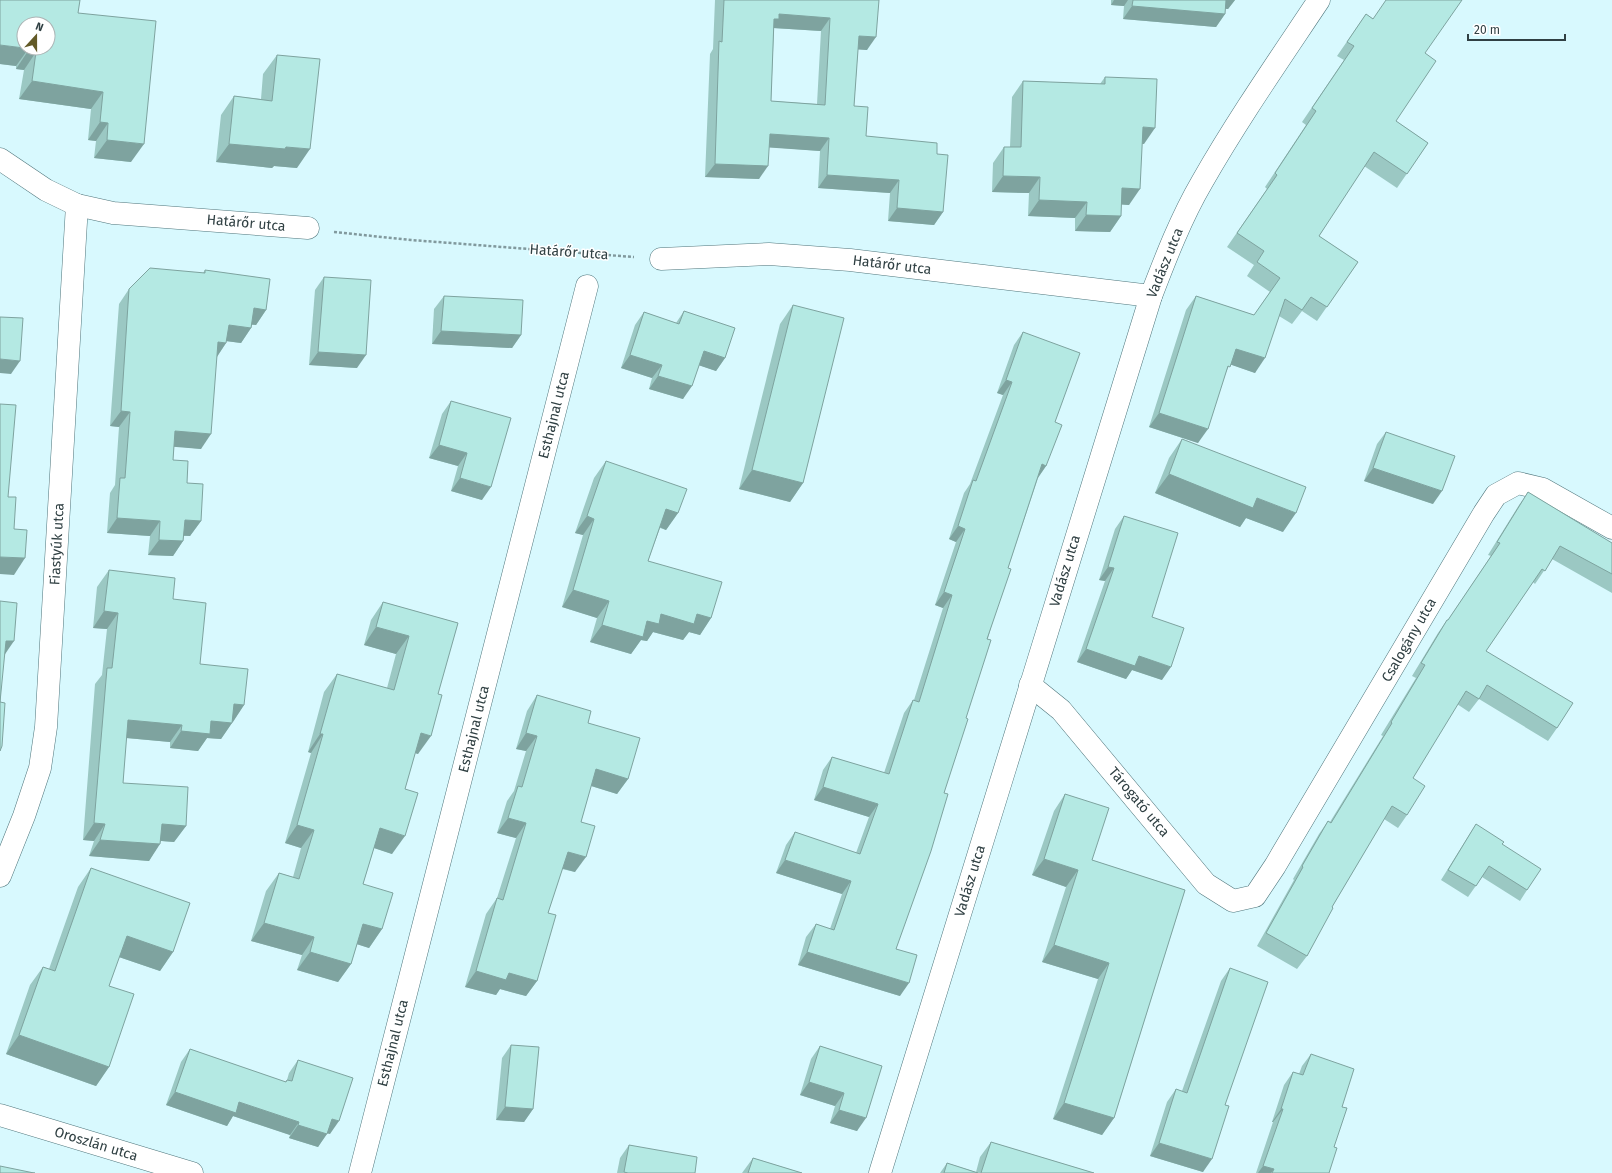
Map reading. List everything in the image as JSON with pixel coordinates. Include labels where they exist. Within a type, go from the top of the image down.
[{"type":"street","name":"Vadász utca","points":[[880,1173],[1151,296],[1172,244],[1201,183],[1235,128],[1319,0]]},
{"type":"street","name":"Határőr utca","points":[[0,159],[46,190],[77,205],[113,213],[308,228]]},
{"type":"street","name":"Fiastyúk utca","points":[[0,876],[24,816],[40,768],[46,727],[77,205]]},
{"type":"street","name":"Határőr utca","points":[[660,259],[769,254],[850,260],[1151,296]]},
{"type":"street","name":"Esthajnal utca","points":[[360,1173],[587,286]]},
{"type":"street","name":"Csalogány utca","points":[[1255,896],[1276,866],[1496,495],[1518,483],[1542,489],[1612,528]]},
{"type":"street","name":"Tárogató utca","points":[[1030,685],[1061,710],[1206,884],[1233,901],[1255,896]]},
{"type":"street","name":"Oroszlán utca","points":[[0,1115],[192,1173]]},
{"type":"path","name":"Határőr utca","points":[[308,228],[411,240],[660,259]]},
{"type":"building","points":[[0,0],[80,0],[78,13],[156,21],[144,144],[107,140],[108,123],[100,122],[103,92],[32,81],[35,56],[56,56],[56,16],[16,16],[16,47],[0,45]]},
{"type":"building","points":[[724,0],[879,0],[876,37],[859,36],[854,106],[868,107],[866,136],[937,143],[937,154],[948,155],[943,212],[897,208],[899,180],[827,175],[829,138],[770,134],[768,166],[715,164],[719,41],[722,42]],"holes":[[[779,14],[830,18],[825,105],[771,101],[774,19],[779,19]]]},
{"type":"building","points":[[1133,0],[1226,0],[1225,14],[1132,6]]},
{"type":"building","points":[[1386,0],[1462,0],[1425,53],[1436,61],[1396,121],[1428,143],[1407,174],[1374,152],[1319,236],[1358,262],[1327,307],[1311,297],[1302,310],[1285,299],[1265,358],[1236,349],[1230,367],[1228,366],[1208,429],[1159,413],[1196,296],[1254,315],[1280,278],[1257,262],[1264,251],[1237,233],[1277,175],[1275,173],[1316,111],[1312,108],[1354,46],[1347,42],[1366,14],[1373,19]]},
{"type":"building","points":[[277,55],[320,59],[310,149],[286,147],[285,149],[229,144],[234,96],[272,101]]},
{"type":"building","points":[[1105,77],[1157,79],[1155,128],[1143,127],[1140,189],[1122,188],[1121,216],[1086,215],[1087,202],[1039,200],[1040,177],[1003,176],[1004,147],[1021,147],[1023,81],[1105,84]]},
{"type":"building","points":[[150,268],[205,273],[205,270],[270,279],[266,310],[254,308],[251,328],[229,325],[226,343],[218,342],[211,434],[175,431],[173,460],[188,461],[187,483],[203,484],[201,521],[185,520],[183,541],[159,540],[160,521],[117,518],[120,478],[125,478],[130,412],[121,411],[129,289]]},
{"type":"building","points":[[324,277],[371,280],[366,355],[318,352]]},
{"type":"building","points":[[444,296],[523,300],[521,335],[441,331]]},
{"type":"building","points":[[793,305],[844,318],[803,483],[752,470]]},
{"type":"building","points":[[684,311],[735,328],[725,358],[704,351],[692,386],[658,376],[662,365],[630,355],[644,312],[679,324]]},
{"type":"building","points":[[0,317],[23,318],[20,361],[0,359]]},
{"type":"building","points":[[1023,332],[1080,353],[1055,422],[1062,425],[1046,466],[1042,464],[1008,568],[1011,569],[987,639],[991,640],[966,718],[968,719],[944,793],[948,794],[931,851],[896,949],[917,955],[909,983],[807,952],[816,924],[834,930],[851,881],[785,860],[795,832],[860,854],[878,804],[823,787],[832,757],[889,774],[913,700],[919,702],[952,595],[944,592],[965,529],[958,526],[973,480],[976,481],[1012,382],[1006,380]]},
{"type":"building","points":[[451,401],[511,418],[491,487],[460,478],[467,453],[439,445]]},
{"type":"building","points":[[0,404],[16,405],[8,497],[16,497],[14,529],[27,530],[25,558],[0,557]]},
{"type":"building","points":[[1386,432],[1455,456],[1442,491],[1373,468]]},
{"type":"building","points":[[1182,439],[1306,487],[1296,513],[1257,498],[1253,508],[1169,474]]},
{"type":"building","points":[[606,461],[687,489],[678,513],[666,509],[648,561],[722,582],[711,618],[697,614],[694,624],[661,614],[659,624],[647,621],[643,637],[602,625],[609,601],[573,590],[594,519],[587,516]]},
{"type":"building","points":[[1528,492],[1612,543],[1612,574],[1560,546],[1545,571],[1542,569],[1486,651],[1573,703],[1557,728],[1487,685],[1479,699],[1466,691],[1413,778],[1425,786],[1407,815],[1392,806],[1332,907],[1333,908],[1307,956],[1266,933],[1328,821],[1331,823],[1392,723],[1391,722],[1425,665],[1421,663],[1447,620],[1500,543],[1497,542]]},
{"type":"building","points":[[1124,516],[1178,533],[1152,617],[1184,628],[1171,667],[1139,656],[1135,666],[1086,649],[1114,568],[1108,567]]},
{"type":"building","points":[[109,570],[175,578],[173,599],[206,603],[200,664],[248,669],[244,705],[234,704],[232,723],[211,721],[210,734],[181,731],[182,725],[128,720],[123,783],[188,787],[186,826],[162,824],[160,844],[100,840],[105,824],[94,823],[107,668],[112,668],[118,613],[104,611]]},
{"type":"building","points":[[0,601],[17,603],[14,641],[6,641],[0,702]]},
{"type":"building","points":[[383,602],[458,623],[438,694],[442,695],[431,736],[421,733],[405,789],[418,793],[405,836],[380,828],[363,884],[393,893],[382,929],[363,924],[351,964],[310,952],[314,937],[264,923],[279,873],[299,879],[314,830],[297,825],[323,734],[320,734],[337,674],[394,690],[409,636],[376,627]]},
{"type":"building","points":[[537,695],[591,711],[588,723],[640,738],[628,779],[596,769],[581,822],[595,826],[586,857],[568,852],[548,913],[556,915],[537,981],[509,973],[506,980],[476,971],[497,898],[503,900],[526,823],[508,818],[518,786],[522,787],[537,736],[526,733]]},
{"type":"building","points":[[0,702],[5,703],[2,746],[0,751]]},
{"type":"building","points":[[1065,794],[1109,808],[1092,860],[1185,890],[1114,1118],[1064,1103],[1109,963],[1054,945],[1078,870],[1044,859]]},
{"type":"building","points":[[1476,824],[1504,842],[1502,844],[1541,869],[1527,890],[1489,866],[1476,886],[1448,870]]},
{"type":"building","points":[[91,868],[190,903],[173,952],[127,936],[109,986],[134,994],[109,1067],[19,1035],[43,967],[55,971]]},
{"type":"building","points":[[1230,968],[1268,982],[1225,1105],[1229,1106],[1212,1159],[1159,1143],[1176,1089],[1187,1093]]},
{"type":"building","points":[[511,1045],[539,1047],[533,1109],[505,1107]]},
{"type":"building","points":[[820,1046],[882,1066],[866,1118],[839,1110],[844,1093],[809,1082]]},
{"type":"building","points":[[190,1049],[286,1082],[287,1080],[292,1081],[298,1060],[353,1078],[339,1121],[332,1119],[327,1134],[298,1125],[299,1122],[239,1102],[236,1113],[175,1092]]},
{"type":"building","points":[[1311,1054],[1354,1069],[1342,1107],[1347,1108],[1334,1147],[1337,1148],[1329,1173],[1272,1173],[1274,1169],[1263,1166],[1283,1109],[1281,1109],[1293,1072],[1303,1075]]},
{"type":"building","points":[[991,1142],[1094,1173],[981,1173]]},
{"type":"building","points":[[629,1145],[697,1157],[695,1173],[624,1172]]},
{"type":"building","points":[[753,1158],[802,1173],[748,1173]]},
{"type":"building","points":[[947,1163],[978,1173],[944,1173]]},
{"type":"building","points":[[0,1166],[34,1173],[0,1173]]}]
